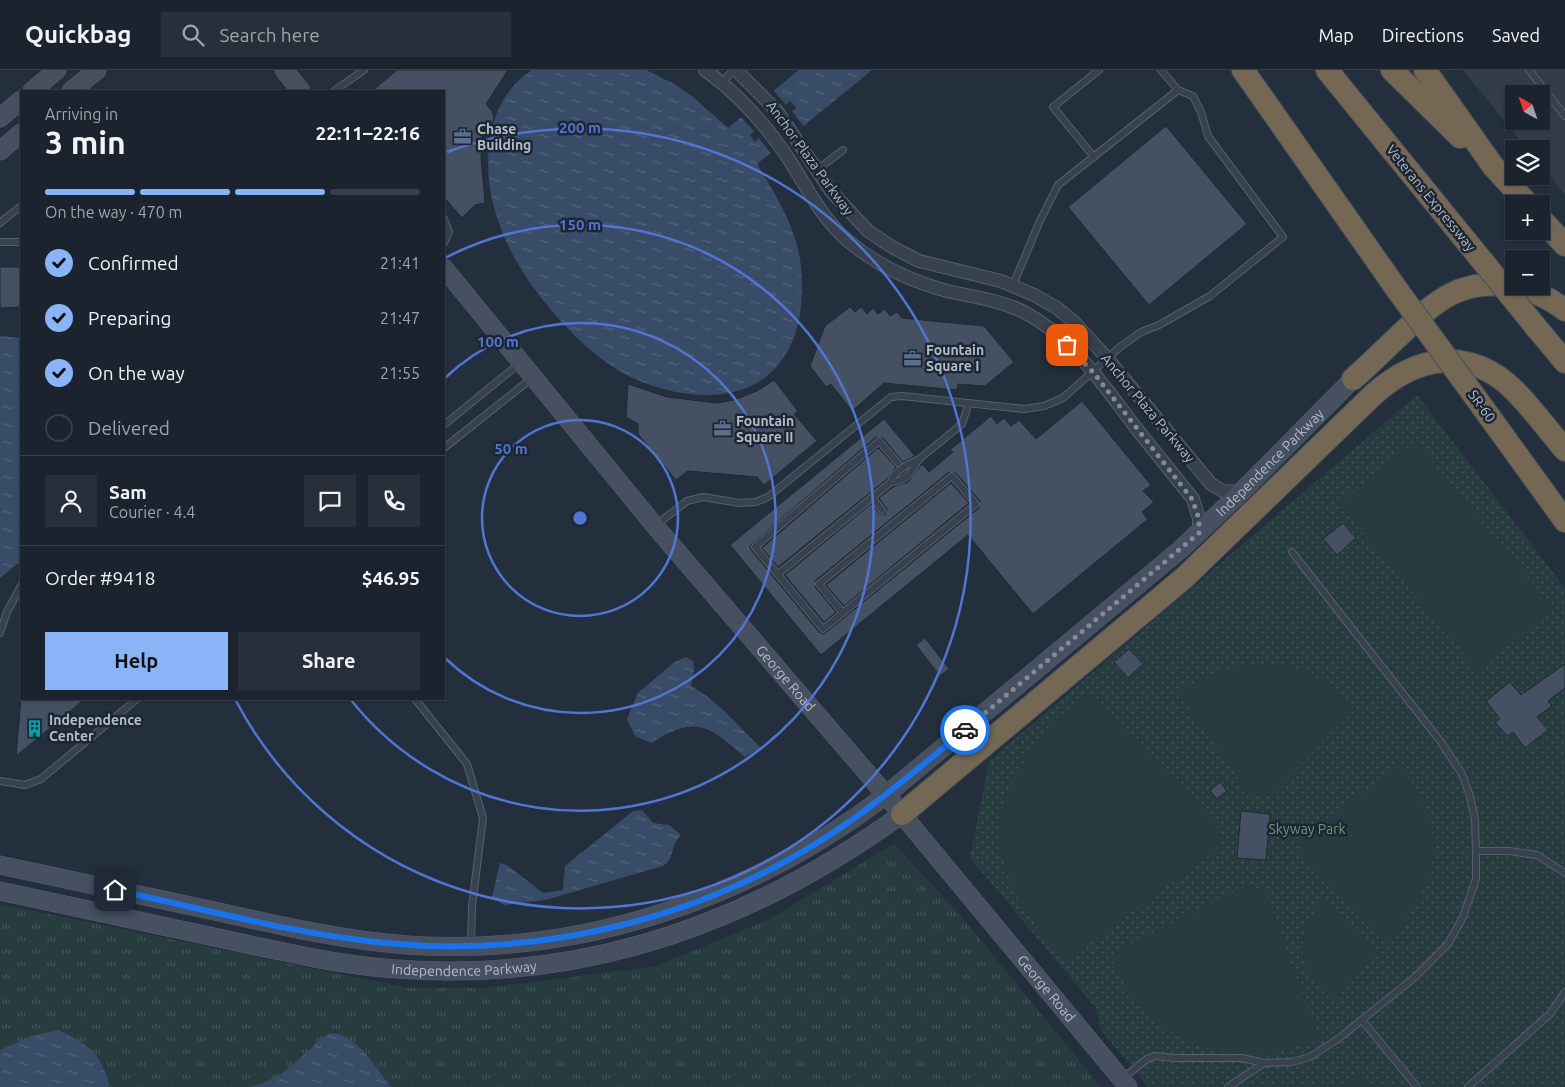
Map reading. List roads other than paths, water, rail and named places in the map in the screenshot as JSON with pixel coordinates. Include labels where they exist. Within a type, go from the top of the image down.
[{"type":"highway","name":"Veterans Expressway","points":[[1327,70],[1565,362]]},
{"type":"highway","points":[[1392,70],[1459,136],[1493,166],[1520,195]]},
{"type":"highway","points":[[1424,70],[1493,166]]},
{"type":"highway","name":"SR-60","points":[[1243,71],[1398,292],[1565,521]]},
{"type":"highway","points":[[1550,229],[1565,245]]},
{"type":"highway","points":[[1353,379],[1434,303],[1454,291],[1468,287],[1498,284],[1539,293],[1565,310]]},
{"type":"highway","points":[[902,814],[1184,578],[1373,395],[1399,374],[1415,366],[1441,360],[1456,361],[1486,371],[1512,388],[1565,450]]},
{"type":"main road","points":[[33,90],[57,70]]},
{"type":"main road","points":[[73,90],[97,70]]},
{"type":"main road","points":[[284,70],[300,90]]},
{"type":"main road","points":[[0,118],[20,101]]},
{"type":"main road","points":[[1,149],[20,134]]},
{"type":"main road","name":"George Road","points":[[445,269],[532,378],[902,814],[1125,1083]]},
{"type":"main road","name":"Independence Parkway","points":[[0,865],[324,934],[400,944],[471,946],[528,942],[589,932],[643,919],[702,900],[787,860],[847,823],[886,795],[1199,533],[1353,379]]},
{"type":"main road","name":"Independence Parkway","points":[[0,892],[333,961],[424,971],[517,968],[600,955],[667,938],[721,918],[818,871],[902,814]]},
{"type":"street","name":"Anchor Plaza Parkway","points":[[705,70],[740,100],[788,158],[817,207],[847,239],[865,254],[887,268],[924,284],[999,303],[1023,312],[1059,337],[1093,372],[1192,499],[1199,519],[1199,533]]},
{"type":"street","name":"Anchor Plaza Parkway","points":[[734,70],[754,86],[784,120],[817,170],[850,214],[868,231],[892,247],[934,265],[1013,285],[1057,308],[1074,322],[1107,358],[1211,484],[1224,491],[1241,492]]},
{"type":"lane","points":[[336,90],[364,70]]},
{"type":"lane","points":[[722,83],[734,70]]},
{"type":"lane","points":[[1094,157],[1054,107],[1099,70]]},
{"type":"lane","points":[[656,526],[687,501],[703,497],[740,503],[756,502],[768,497],[891,397],[902,396],[1024,409],[1044,406],[1063,398],[1107,358],[1141,332],[1159,325],[1210,296],[1283,237],[1208,136],[1193,96],[1178,90],[1161,70]]},
{"type":"lane","points":[[1529,70],[1565,116]]},
{"type":"lane","points":[[1013,285],[1039,223],[1058,185],[1178,90]]},
{"type":"lane","points":[[817,170],[843,150]]},
{"type":"lane","points":[[0,223],[20,207]]},
{"type":"lane","points":[[445,222],[449,232],[445,241]]},
{"type":"lane","points":[[0,242],[20,242]]},
{"type":"lane","points":[[445,424],[520,363]]},
{"type":"lane","points":[[445,447],[532,378]]},
{"type":"lane","points":[[778,574],[891,482],[894,475],[905,466],[918,460],[962,424],[969,403]]},
{"type":"lane","points":[[843,613],[820,584],[952,476],[976,504],[843,613],[823,629],[755,547],[879,441],[898,463]]},
{"type":"lane","points":[[872,498],[882,510]]},
{"type":"lane","points":[[1125,1083],[1147,1058],[1155,1056],[1242,1058],[1264,1063],[1292,1062],[1310,1057],[1338,1039],[1362,1020],[1423,970],[1448,944],[1463,918],[1476,880],[1476,851],[1470,796],[1453,757],[1292,552]]},
{"type":"lane","points":[[0,633],[7,612],[20,588]]},
{"type":"lane","points":[[0,781],[25,785],[41,779],[136,700]]},
{"type":"lane","points":[[416,700],[467,764],[483,818],[472,906],[471,946]]},
{"type":"lane","points":[[1476,851],[1509,851],[1537,855],[1565,873]]},
{"type":"lane","points":[[1468,1087],[1550,1014],[1565,992]]},
{"type":"lane","points":[[1362,1020],[1417,1087]]},
{"type":"lane","points":[[1228,1087],[1264,1063]]},
{"type":"water","points":[[532,70],[646,70],[674,84],[693,97],[728,128],[799,70],[872,70],[757,164],[775,193],[790,224],[797,245],[802,275],[801,305],[795,336],[782,359],[766,377],[745,388],[721,394],[695,395],[668,390],[640,381],[613,367],[589,349],[536,291],[517,262],[502,230],[492,197],[488,164],[491,133],[501,104],[519,80]]},
{"type":"water","points":[[0,336],[20,338],[20,562],[0,578]]},
{"type":"water","points":[[686,657],[693,661],[694,669],[691,686],[720,707],[761,748],[745,757],[711,731],[691,727],[667,734],[651,743],[635,736],[627,719],[638,693],[673,663]]},
{"type":"water","points":[[642,810],[653,823],[669,825],[681,835],[675,843],[670,859],[663,866],[545,900],[504,905],[492,897],[500,863],[507,865],[543,893],[563,890],[565,866],[633,811]]},
{"type":"water","points":[[58,1030],[92,1051],[102,1065],[110,1087],[0,1087],[0,1050],[32,1036]]},
{"type":"water","points":[[330,1033],[348,1039],[357,1045],[391,1087],[249,1087],[261,1084],[281,1074],[313,1047],[316,1042]]},
{"type":"place","name":"Chase Building","points":[[463,137]]},
{"type":"place","name":"Fountain Square I","points":[[912,358]]},
{"type":"place","name":"Fountain Square II","points":[[722,429]]},
{"type":"place","name":"Independence Center","points":[[35,728]]},
{"type":"park label","name":"Skyway Park","points":[[1307,829]]}]
